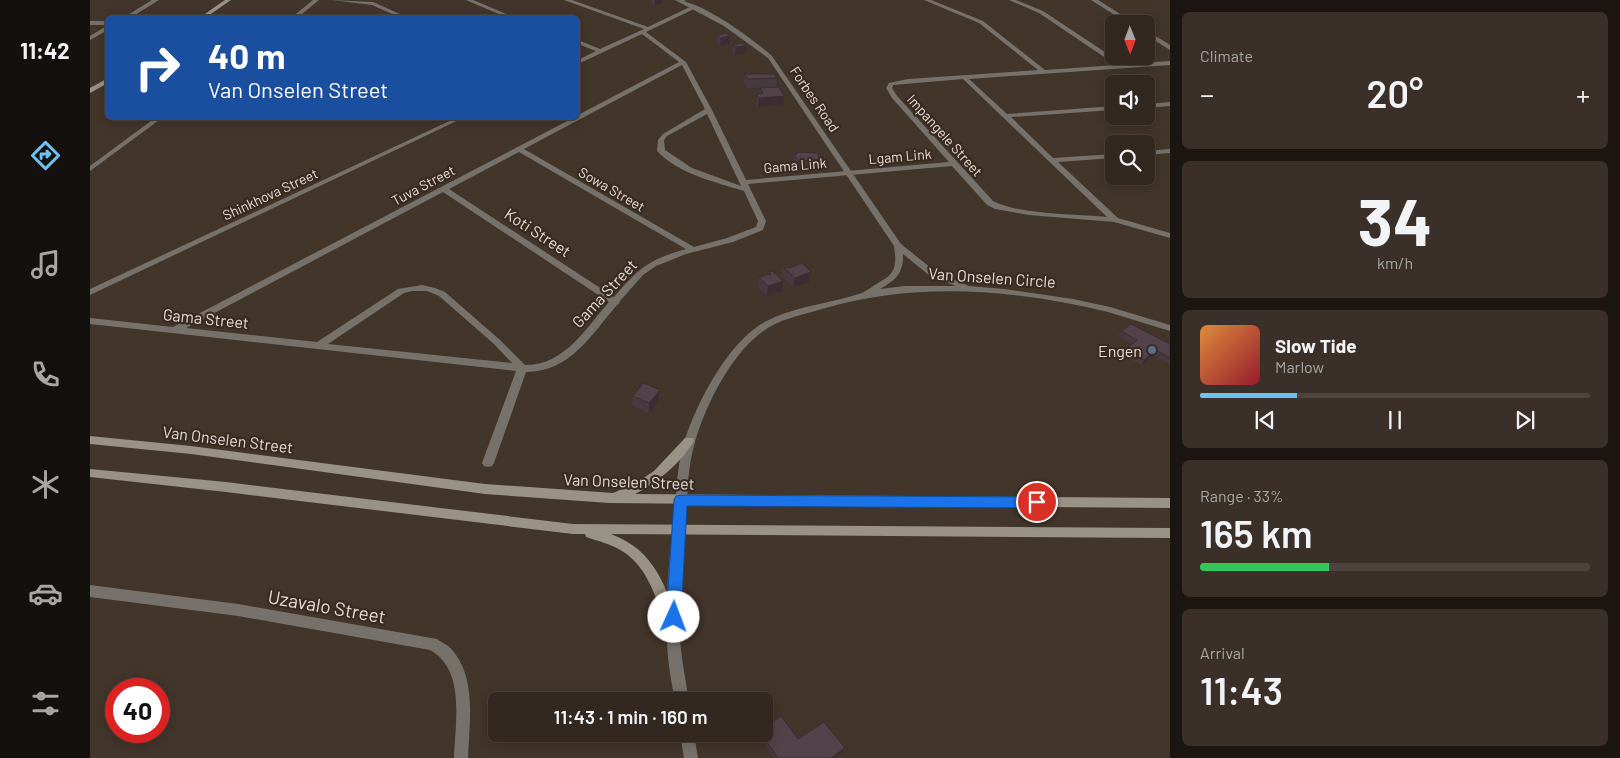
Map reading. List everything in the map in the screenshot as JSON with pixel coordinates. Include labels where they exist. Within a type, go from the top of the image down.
[{"type":"main road","points":[[206,15],[228,0]]},
{"type":"main road","points":[[210,15],[232,0]]},
{"type":"main road","points":[[90,88],[105,80]]},
{"type":"main road","points":[[90,91],[105,80]]},
{"type":"main road","name":"Van Onselen Street","points":[[90,440],[191,450],[485,489],[609,498],[1170,503]]},
{"type":"main road","points":[[609,498],[647,484],[662,472],[689,441]]},
{"type":"main road","points":[[90,473],[226,487],[573,529],[1170,533]]},
{"type":"main road","points":[[573,529],[616,541],[643,559],[662,595],[673,629]]},
{"type":"street","points":[[130,15],[156,0]]},
{"type":"street","points":[[297,15],[316,0]]},
{"type":"street","points":[[335,0],[373,4],[400,15]]},
{"type":"street","points":[[469,0],[506,15]]},
{"type":"street","name":"Gama Street","points":[[90,321],[534,369],[549,366],[567,355],[647,267],[693,250],[733,240],[760,228],[762,221],[760,213],[683,62],[644,30],[567,0]]},
{"type":"street","name":"Forbes Road","points":[[681,0],[756,45],[770,57],[898,246],[933,274],[975,290]]},
{"type":"street","points":[[926,0],[981,22],[1044,72]]},
{"type":"street","points":[[1012,0],[1041,12],[1121,66]]},
{"type":"street","points":[[1094,0],[1118,15]]},
{"type":"street","points":[[580,61],[694,7]]},
{"type":"street","points":[[90,23],[105,23]]},
{"type":"street","points":[[90,38],[105,29]]},
{"type":"street","points":[[1155,38],[1170,48]]},
{"type":"street","points":[[580,43],[600,51]]},
{"type":"street","name":"Tuva Street","points":[[580,117],[683,62]]},
{"type":"street","name":"Impangele Street","points":[[1170,63],[897,82],[889,88],[894,97],[990,203],[998,207],[1029,213],[1115,220],[1148,228],[1170,236]]},
{"type":"street","points":[[964,77],[1115,220]]},
{"type":"street","points":[[1155,105],[1170,104]]},
{"type":"street","points":[[1004,116],[1105,109]]},
{"type":"street","points":[[709,110],[665,136],[661,140],[661,151],[666,156],[689,168],[746,186]]},
{"type":"street","points":[[90,169],[156,120]]},
{"type":"street","name":"Shinkhova Street","points":[[90,292],[456,120]]},
{"type":"street","name":"Tuva Street","points":[[175,330],[574,120]]},
{"type":"street","name":"Sowa Street","points":[[519,149],[693,250]]},
{"type":"street","points":[[1155,152],[1170,151]]},
{"type":"street","points":[[1053,160],[1105,157]]},
{"type":"street","name":"Lgam Link","points":[[848,173],[953,164]]},
{"type":"street","name":"Gama Link","points":[[746,186],[848,173]]},
{"type":"street","name":"Koti Street","points":[[443,188],[616,302]]},
{"type":"street","points":[[864,295],[898,271],[901,260],[898,246]]},
{"type":"street","points":[[318,346],[401,291],[423,287],[434,289],[442,294],[497,342],[522,368],[488,464]]},
{"type":"street","name":"Van Onselen Circle","points":[[681,692],[673,629],[678,530],[689,441],[720,378],[736,353],[753,334],[791,316],[864,295],[925,288],[975,290],[1078,302],[1170,328]]},
{"type":"street","name":"Uzavalo Street","points":[[90,591],[238,610],[432,644],[447,653],[454,664],[460,682],[461,758]]},
{"type":"street","points":[[689,742],[692,758]]},
{"type":"building","points":[[726,33],[730,36],[721,38],[717,35]]},
{"type":"building","points":[[741,43],[746,46],[736,47],[732,45]]},
{"type":"building","points":[[744,74],[774,74],[777,78],[748,79]]},
{"type":"building","points":[[779,87],[784,96],[759,98],[757,95],[763,93],[760,88]]},
{"type":"building","points":[[796,152],[817,153],[821,160],[798,161],[794,154],[797,154]]},
{"type":"building","points":[[802,263],[811,272],[795,278],[783,267],[789,268]]},
{"type":"building","points":[[772,271],[783,281],[768,286],[759,277],[771,274],[769,272]]},
{"type":"building","points":[[1131,324],[1170,344],[1170,358],[1156,350],[1144,360],[1126,349],[1137,340],[1121,331]]},
{"type":"building","points":[[643,383],[660,390],[649,403],[633,396]]},
{"type":"building","points":[[781,716],[798,739],[824,722],[845,748],[831,758],[778,758],[767,742],[773,742],[773,721]]},
{"type":"place","name":"Engen","points":[[1152,350]]},
{"type":"route","points":[[674,617],[681,500],[1037,502]]}]
